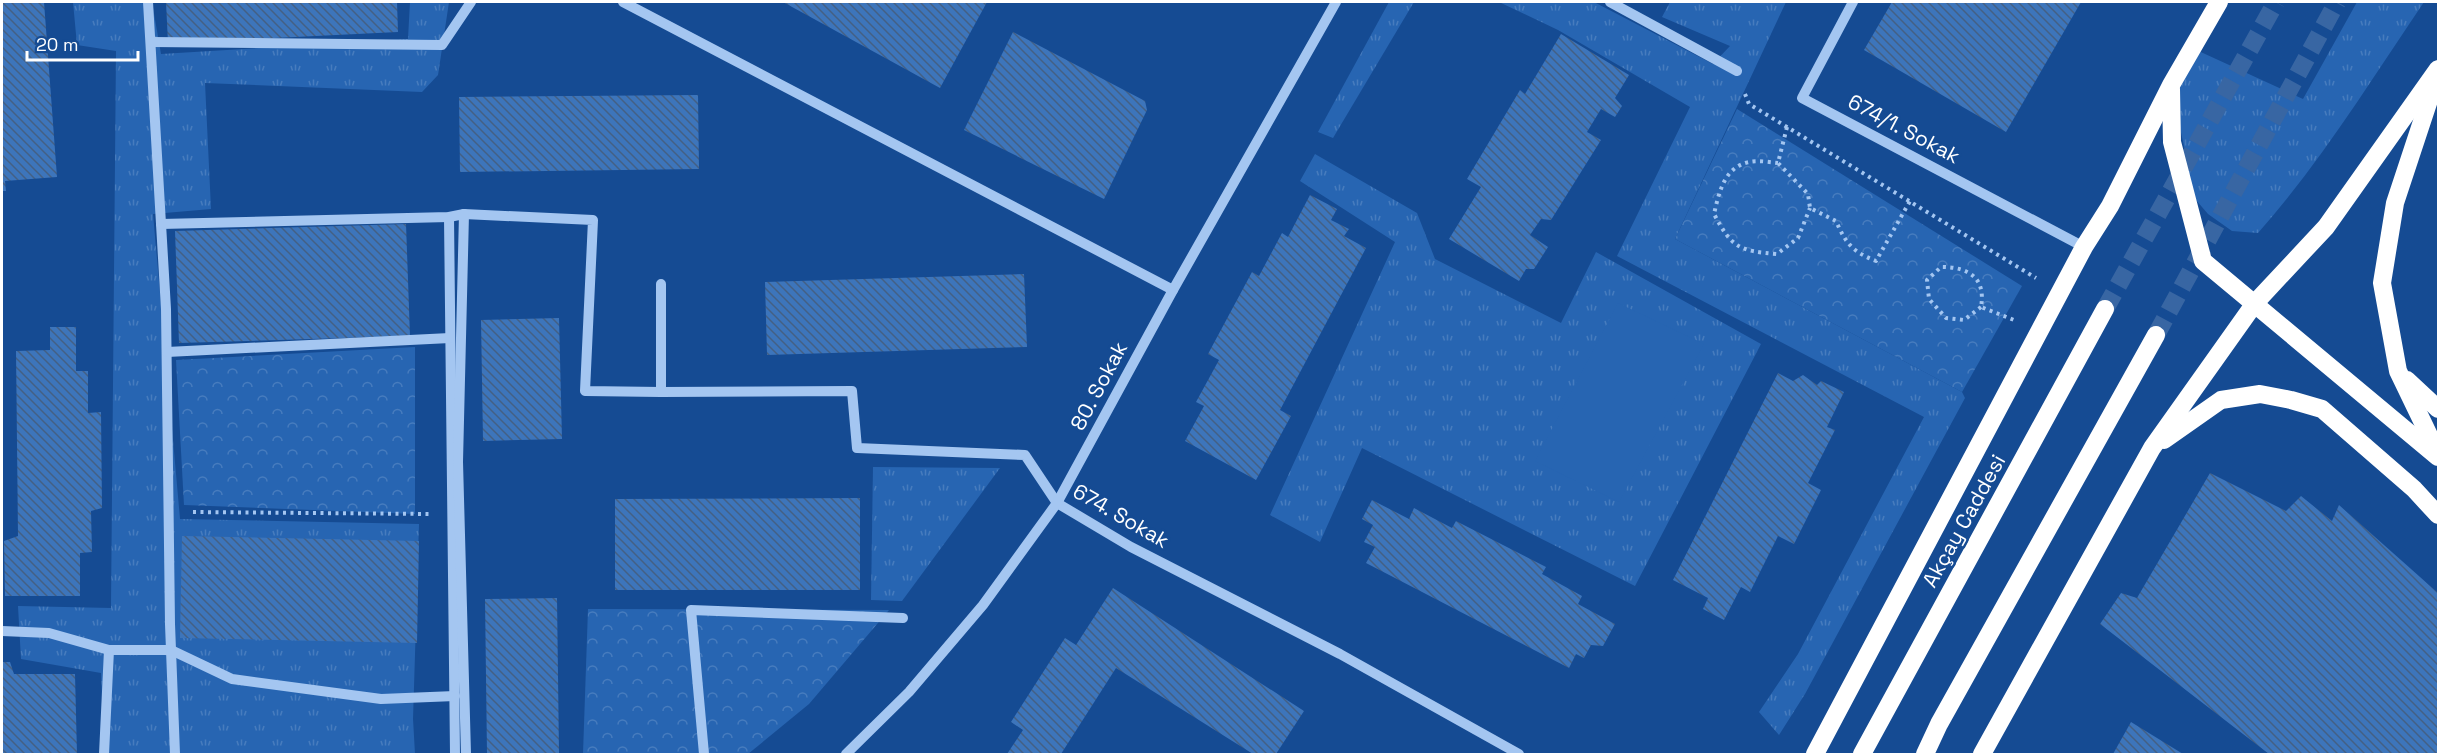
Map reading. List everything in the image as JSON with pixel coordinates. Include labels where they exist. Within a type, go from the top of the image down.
[{"type":"highway","points":[[1815,754],[2084,247],[2110,206],[2171,85],[2219,2]]},
{"type":"highway","points":[[1982,754],[2152,448],[2255,303],[2326,227],[2439,71]]},
{"type":"highway","points":[[2439,71],[2395,203],[2382,284],[2398,371],[2439,456]]},
{"type":"highway","points":[[2171,85],[2172,142],[2203,261],[2439,456]]},
{"type":"highway","name":"Akçay Caddesi","points":[[1862,754],[2105,309]]},
{"type":"highway","points":[[1925,754],[1939,724],[2156,335]]},
{"type":"highway","points":[[2398,371],[2439,410]]},
{"type":"highway","points":[[2152,448],[2221,400],[2260,394],[2291,400],[2322,409],[2414,489],[2439,515]]},
{"type":"street","points":[[148,2],[167,352],[171,650],[176,754]]},
{"type":"street","points":[[151,42],[442,45],[471,2]]},
{"type":"street","points":[[623,2],[1173,290]]},
{"type":"street","name":"80. Sokak","points":[[846,754],[909,692],[939,658],[983,605],[1058,503],[1173,290],[1336,2]]},
{"type":"street","points":[[1610,2],[1737,71]]},
{"type":"street","name":"674/1. Sokak","points":[[1853,2],[1802,98],[2084,247]]},
{"type":"street","points":[[161,224],[449,218],[464,214],[593,220],[585,391],[661,392],[661,284]]},
{"type":"street","points":[[464,214],[458,462],[466,754]]},
{"type":"street","points":[[449,218],[454,754]]},
{"type":"street","points":[[167,352],[450,338]]},
{"type":"street","name":"674. Sokak","points":[[661,392],[852,391],[856,448],[1025,455],[1058,503],[1131,547],[1340,654],[1519,754]]},
{"type":"street","points":[[704,754],[691,610],[903,618]]},
{"type":"street","points":[[2,631],[49,633],[109,650],[171,650],[232,679],[381,699],[455,696]]},
{"type":"street","points":[[104,754],[109,650]]},
{"type":"path","points":[[1737,71],[1749,104],[2038,279],[2032,289]]},
{"type":"path","points":[[1778,163],[1786,127]]},
{"type":"path","points":[[1749,162],[1778,163],[1808,194],[1810,208],[1798,238],[1777,254],[1748,252],[1725,234],[1714,214],[1720,189],[1728,173],[1749,162]]},
{"type":"path","points":[[1810,208],[1836,221],[1844,239],[1851,247],[1859,254],[1876,261],[1910,201]]},
{"type":"path","points":[[1941,267],[1960,267],[1979,281],[1983,295],[1981,307],[1964,320],[1946,318],[1929,299],[1927,280],[1941,267]]},
{"type":"path","points":[[1981,307],[2014,320],[2020,310]]},
{"type":"path","points":[[169,512],[452,514]]},
{"type":"green space","points":[[73,2],[152,2],[161,54],[408,39],[410,2],[449,2],[438,75],[422,92],[205,83],[211,209],[153,214],[180,519],[419,524],[413,719],[415,754],[104,754],[101,673],[21,659],[18,606],[111,608],[116,51],[77,45]]},
{"type":"green space","points":[[1389,2],[1414,2],[1333,138],[1318,132]]},
{"type":"green space","points":[[1499,2],[1594,2],[1713,64],[1730,46],[1662,17],[1670,2],[1786,2],[1675,239],[1962,392],[1965,398],[1805,694],[1779,735],[1759,712],[1798,654],[1924,417],[1617,256],[1690,107],[1558,30]]},
{"type":"green space","points":[[2357,2],[2424,2],[2345,120],[2281,206],[2258,233],[2232,231],[2208,214],[2184,186],[2185,151],[2171,85],[2192,48],[2303,99]]},
{"type":"green space","points":[[1737,109],[2022,286],[1962,392],[1675,239]]},
{"type":"green space","points":[[1315,154],[1417,213],[1435,259],[1561,323],[1596,252],[1761,344],[1635,586],[1362,448],[1320,542],[1270,515],[1395,242],[1300,181]]},
{"type":"green space","points":[[1618,303],[1704,344],[1619,502],[1535,461]]},
{"type":"green space","points":[[415,347],[415,514],[184,505],[176,360]]},
{"type":"green space","points":[[873,467],[1000,468],[902,601],[871,600]]},
{"type":"green space","points":[[588,609],[889,610],[809,704],[748,754],[583,754]]},
{"type":"building","points":[[2,2],[44,2],[57,177],[5,181],[6,191],[2,191]]},
{"type":"building","points":[[166,2],[397,2],[398,32],[168,43]]},
{"type":"building","points":[[783,2],[987,2],[940,88]]},
{"type":"building","points":[[1892,2],[2081,2],[2006,132],[1864,50]]},
{"type":"building","points":[[1013,32],[1145,101],[1147,110],[1104,199],[964,130]]},
{"type":"building","points":[[1561,34],[1629,75],[1615,98],[1622,106],[1615,117],[1601,109],[1587,132],[1601,140],[1551,220],[1541,219],[1530,235],[1548,247],[1534,269],[1526,269],[1519,281],[1449,239],[1481,187],[1467,179],[1520,90],[1525,94]]},
{"type":"building","points":[[698,95],[699,169],[460,172],[459,97]]},
{"type":"building","points":[[1310,195],[1337,209],[1331,220],[1349,229],[1344,236],[1366,248],[1280,410],[1291,416],[1256,480],[1185,441],[1204,406],[1196,402],[1219,360],[1208,354],[1252,272],[1259,276],[1282,233],[1288,237]]},
{"type":"building","points":[[406,224],[410,336],[179,343],[175,231]]},
{"type":"building","points":[[1024,274],[1027,347],[767,355],[765,282]]},
{"type":"building","points":[[559,318],[562,439],[483,441],[481,320]]},
{"type":"building","points":[[50,327],[76,327],[76,371],[88,371],[88,413],[101,412],[102,508],[91,511],[92,552],[80,553],[80,596],[5,596],[4,541],[18,536],[16,351],[50,350]]},
{"type":"building","points":[[1778,373],[1793,381],[1803,375],[1817,385],[1821,381],[1844,392],[1827,427],[1835,430],[1808,483],[1821,490],[1794,544],[1778,536],[1750,592],[1741,587],[1724,620],[1703,609],[1708,598],[1673,580]]},
{"type":"building","points":[[2210,473],[2286,511],[2301,496],[2332,521],[2339,505],[2438,593],[2438,754],[2269,754],[2100,624],[2121,593],[2137,598]]},
{"type":"building","points":[[860,498],[860,590],[615,590],[615,499]]},
{"type":"building","points":[[1372,500],[1409,519],[1414,508],[1452,528],[1456,521],[1546,567],[1542,574],[1582,596],[1578,604],[1615,624],[1603,646],[1591,645],[1584,658],[1576,654],[1569,668],[1366,563],[1375,547],[1364,542],[1373,525],[1362,519]]},
{"type":"building","points":[[182,536],[419,541],[417,643],[180,638]]},
{"type":"building","points":[[1113,588],[1304,711],[1276,754],[1253,754],[1116,668],[1061,754],[1007,754],[1023,730],[1011,722],[1065,638],[1076,645]]},
{"type":"building","points":[[557,598],[559,754],[487,754],[485,599]]},
{"type":"building","points":[[2,662],[10,662],[14,674],[75,674],[77,754],[2,754]]},
{"type":"building","points":[[2131,722],[2183,754],[2113,754]]},
{"type":"tunnel","points":[[2105,309],[2276,2]]},
{"type":"tunnel","points":[[2156,335],[2337,2]]}]
